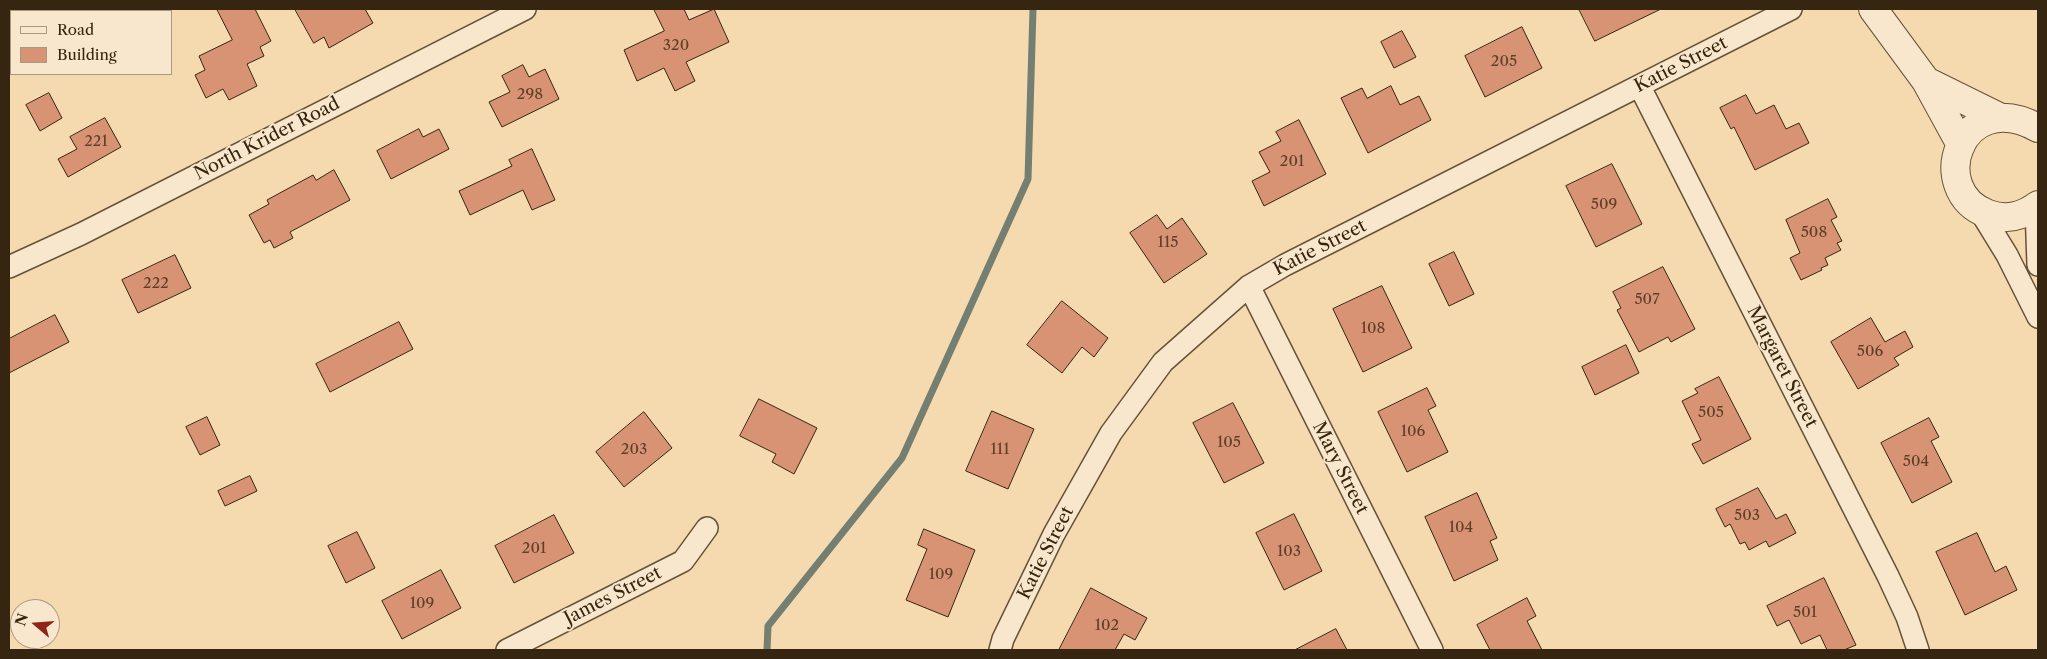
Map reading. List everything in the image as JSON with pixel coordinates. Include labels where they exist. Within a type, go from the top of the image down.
[{"type":"street","name":"North Krider Road","points":[[9,268],[81,234],[525,9]]},
{"type":"street","name":"Katie Street","points":[[1000,650],[1007,630],[1049,543],[1111,433],[1163,362],[1249,286],[1303,256],[1640,87],[1790,9]]},
{"type":"street","points":[[1873,9],[1926,81],[1960,145]]},
{"type":"street","points":[[1926,81],[1999,117]]},
{"type":"street","name":"Margaret Street","points":[[1640,87],[1888,576],[1910,623],[1918,650]]},
{"type":"street","points":[[2036,125],[2007,116],[1991,118],[1976,126],[1960,145],[1955,170],[1958,186],[1967,200],[1980,211],[2007,255],[2038,317]]},
{"type":"street","points":[[1980,211],[1996,217],[2012,217],[2028,213],[2037,206]]},
{"type":"street","points":[[2037,206],[2038,265]]},
{"type":"street","name":"Mary Street","points":[[1249,286],[1432,650]]},
{"type":"street","name":"James Street","points":[[507,650],[683,561],[707,528]]},
{"type":"building","points":[[217,9],[255,9],[271,41],[260,47],[264,56],[247,64],[257,86],[229,100],[223,89],[206,98],[195,75],[205,70],[199,56],[232,40]]},
{"type":"building","points":[[295,9],[365,9],[373,23],[329,48],[324,37],[314,43]]},
{"type":"building","points":[[654,9],[684,9],[689,20],[714,9],[729,42],[686,62],[695,81],[675,91],[664,68],[637,81],[624,50],[664,31]]},
{"type":"building","points":[[1579,9],[1661,9],[1595,41]]},
{"type":"building","points":[[1522,27],[1542,68],[1485,97],[1465,56]]},
{"type":"building","points":[[1402,31],[1416,57],[1394,68],[1381,42]]},
{"type":"building","points":[[523,65],[529,77],[545,69],[559,99],[502,127],[489,102],[510,92],[502,76]]},
{"type":"building","points":[[1391,86],[1400,105],[1419,96],[1431,120],[1368,153],[1341,98],[1362,88],[1367,98]]},
{"type":"building","points":[[49,93],[62,118],[40,131],[26,105]]},
{"type":"building","points":[[1746,95],[1756,114],[1774,105],[1786,129],[1799,123],[1809,143],[1755,170],[1734,127],[1731,129],[1720,108]]},
{"type":"building","points":[[105,118],[121,147],[68,177],[58,159],[77,149],[70,137]]},
{"type":"building","points":[[1299,120],[1326,174],[1264,206],[1252,181],[1270,172],[1259,152],[1281,141],[1276,132]]},
{"type":"building","points":[[419,129],[423,137],[439,129],[449,149],[391,179],[377,151]]},
{"type":"building","points":[[532,149],[555,200],[532,210],[523,190],[470,215],[459,191],[512,166],[509,160]]},
{"type":"building","points":[[1612,164],[1642,224],[1596,247],[1566,186]]},
{"type":"building","points":[[334,170],[350,200],[290,232],[293,238],[274,248],[270,240],[264,243],[249,215],[269,204],[267,200],[313,175],[316,180]]},
{"type":"building","points":[[1828,199],[1837,217],[1831,220],[1842,241],[1837,243],[1841,250],[1825,258],[1828,265],[1821,268],[1822,270],[1801,280],[1790,258],[1800,253],[1786,220]]},
{"type":"building","points":[[1157,215],[1167,229],[1182,218],[1207,254],[1164,283],[1130,233]]},
{"type":"building","points":[[1454,252],[1474,294],[1449,306],[1429,264]]},
{"type":"building","points":[[175,255],[191,288],[138,313],[122,280]]},
{"type":"building","points":[[1663,267],[1695,329],[1671,342],[1668,337],[1639,352],[1617,310],[1621,308],[1613,292]]},
{"type":"building","points":[[1382,286],[1412,348],[1363,372],[1333,309]]},
{"type":"building","points":[[1062,301],[1108,338],[1094,357],[1082,347],[1062,373],[1027,345]]},
{"type":"building","points":[[55,315],[69,342],[9,373],[9,339]]},
{"type":"building","points":[[1871,318],[1885,342],[1905,331],[1913,347],[1894,358],[1899,365],[1858,389],[1831,342]]},
{"type":"building","points":[[399,322],[413,349],[330,392],[316,364]]},
{"type":"building","points":[[1626,345],[1639,373],[1595,395],[1582,367]]},
{"type":"building","points":[[1719,377],[1751,439],[1703,464],[1692,444],[1701,440],[1682,401],[1698,393],[1695,389]]},
{"type":"building","points":[[1427,388],[1436,406],[1428,410],[1448,452],[1407,472],[1378,412]]},
{"type":"building","points":[[759,399],[817,428],[794,474],[772,462],[776,454],[740,436]]},
{"type":"building","points":[[1233,403],[1264,463],[1224,483],[1193,423]]},
{"type":"building","points":[[992,411],[1034,429],[1008,489],[966,471]]},
{"type":"building","points":[[644,412],[672,448],[624,487],[596,452]]},
{"type":"building","points":[[207,417],[220,445],[200,455],[186,427]]},
{"type":"building","points":[[1929,418],[1939,437],[1931,441],[1952,482],[1912,503],[1881,443]]},
{"type":"building","points":[[250,476],[257,491],[225,506],[218,491]]},
{"type":"building","points":[[1758,488],[1776,519],[1786,514],[1796,533],[1769,547],[1766,541],[1749,550],[1745,542],[1740,544],[1730,524],[1725,527],[1716,509]]},
{"type":"building","points":[[1477,493],[1497,538],[1490,541],[1498,560],[1454,581],[1425,517]]},
{"type":"building","points":[[1294,514],[1322,571],[1284,590],[1256,533]]},
{"type":"building","points":[[554,515],[574,553],[514,583],[495,546]]},
{"type":"building","points":[[924,529],[975,550],[948,617],[906,600],[927,549],[918,545]]},
{"type":"building","points":[[357,532],[375,568],[346,583],[328,546]]},
{"type":"building","points":[[1977,533],[1995,572],[2006,566],[2017,590],[1965,615],[1936,552]]},
{"type":"building","points":[[441,570],[461,608],[402,639],[382,601]]},
{"type":"building","points":[[1824,578],[1856,645],[1844,650],[1827,650],[1820,635],[1801,644],[1789,620],[1777,626],[1767,606]]},
{"type":"building","points":[[1091,588],[1147,618],[1135,640],[1124,634],[1115,650],[1059,650]]},
{"type":"building","points":[[1527,598],[1536,616],[1527,621],[1542,650],[1490,650],[1477,625]]},
{"type":"building","points":[[1336,629],[1347,650],[1295,650]]},
{"type":"waterway","points":[[767,650],[768,626],[902,458],[1028,179],[1033,9]]}]
